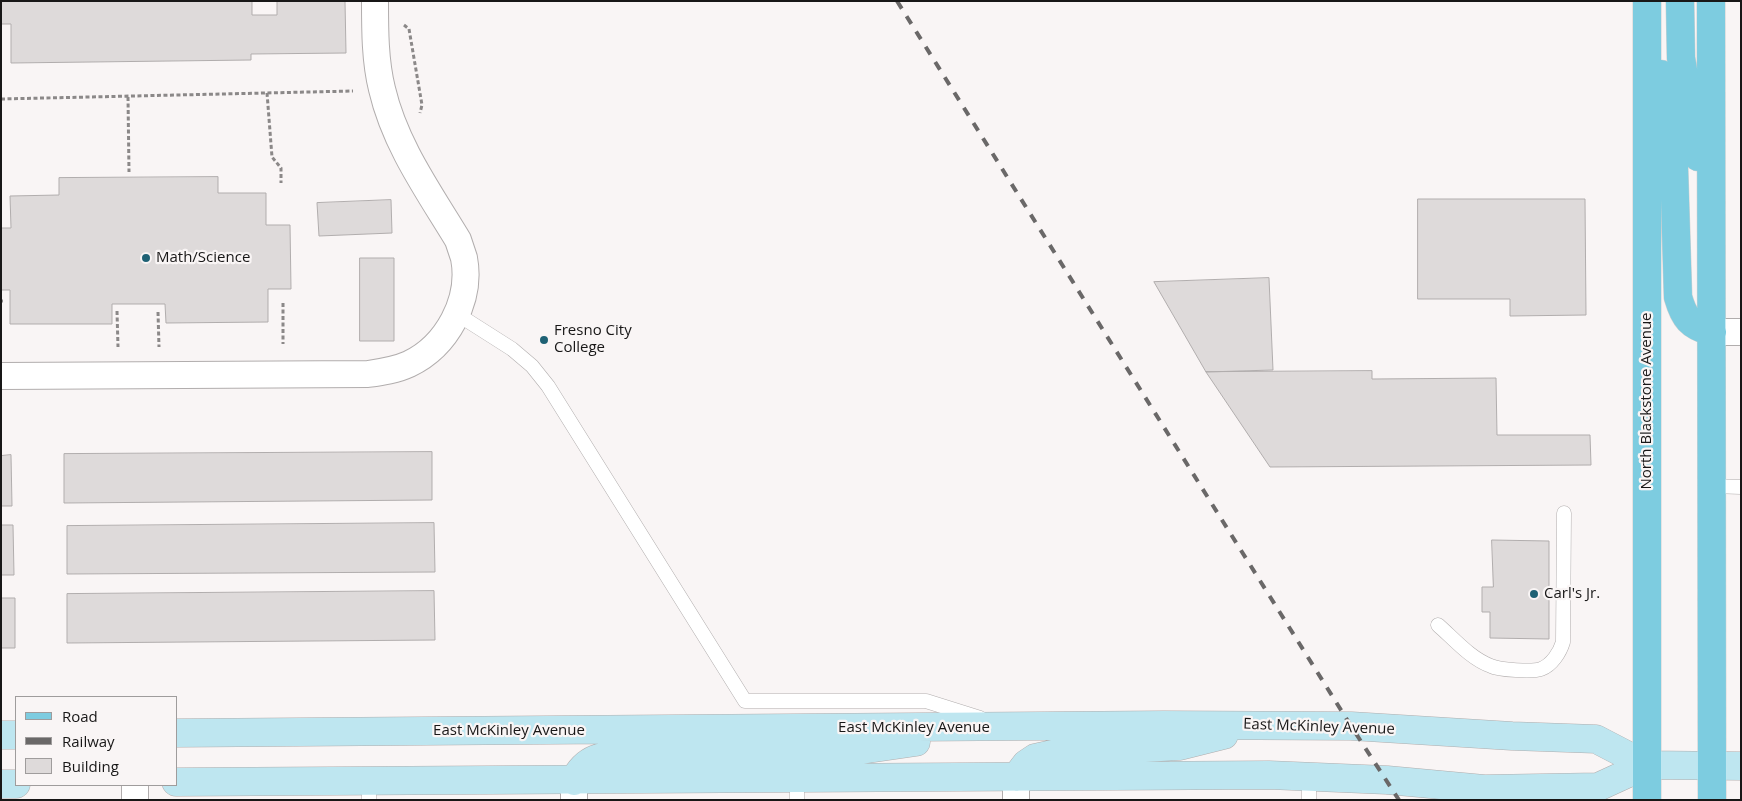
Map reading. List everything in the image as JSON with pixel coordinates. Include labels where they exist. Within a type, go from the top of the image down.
[{"type":"main road","points":[[1648,1],[1674,167],[1678,297],[1682,311],[1688,321],[1700,329],[1712,332]]},
{"type":"main road","name":"North Blackstone Avenue","points":[[1647,800],[1648,1]]},
{"type":"main road","points":[[1680,1],[1681,58],[1711,232]]},
{"type":"main road","points":[[1711,1],[1712,800]]},
{"type":"main road","points":[[1016,788],[1026,764],[1034,758],[1062,752],[1180,746],[1261,725]]},
{"type":"main road","name":"East McKinley Avenue","points":[[178,733],[1261,725],[1350,726],[1596,739],[1646,764],[1741,766]]},
{"type":"main road","points":[[574,790],[579,769],[590,761],[606,756],[633,754],[847,752],[1009,727]]},
{"type":"main road","points":[[1,735],[15,735]]},
{"type":"main road","name":"East McKinley Avenue","points":[[178,782],[369,791],[1016,788],[1269,775],[1309,788],[1387,780],[1484,789],[1598,787],[1646,764]]},
{"type":"main road","points":[[1,784],[15,784]]},
{"type":"street","points":[[1,376],[375,373],[396,369],[420,358],[433,348],[457,314],[463,296],[464,258],[458,240],[398,139],[382,89],[378,67],[375,1]]},
{"type":"street","points":[[1712,332],[1741,332]]},
{"type":"street","points":[[135,786],[135,800]]},
{"type":"lane","points":[[457,314],[512,349],[532,366],[548,386],[745,701],[926,701],[1009,727]]},
{"type":"lane","points":[[1712,486],[1741,487]]},
{"type":"lane","points":[[1438,625],[1474,657],[1490,666],[1505,670],[1541,669],[1549,663],[1560,650],[1563,642],[1564,513]]},
{"type":"path","points":[[403,24],[409,29],[422,106],[419,119]]},
{"type":"path","points":[[1,99],[362,91]]},
{"type":"path","points":[[266,93],[272,157],[281,168],[281,183]]},
{"type":"path","points":[[128,97],[130,172]]},
{"type":"path","points":[[283,303],[283,344]]},
{"type":"path","points":[[117,311],[118,348]]},
{"type":"path","points":[[158,312],[159,348]]},
{"type":"building","points":[[1,1],[252,1],[252,15],[277,15],[277,1],[345,1],[346,53],[251,54],[251,60],[11,63],[11,24],[1,24]]},
{"type":"building","name":"Math/Science","points":[[218,177],[218,193],[266,193],[266,225],[290,225],[291,289],[268,289],[268,322],[166,323],[165,304],[112,304],[112,324],[10,324],[10,290],[1,290],[1,228],[11,228],[10,196],[59,195],[59,178]]},
{"type":"building","points":[[1418,199],[1585,199],[1586,315],[1510,316],[1510,299],[1418,299]]},
{"type":"building","points":[[391,200],[392,233],[319,236],[317,203]]},
{"type":"building","points":[[360,258],[394,258],[394,341],[360,341]]},
{"type":"building","points":[[1269,278],[1273,370],[1206,372],[1154,282]]},
{"type":"building","points":[[1372,371],[1372,379],[1496,378],[1497,435],[1590,435],[1591,465],[1270,467],[1206,372]]},
{"type":"building","points":[[432,452],[432,500],[64,503],[64,454]]},
{"type":"building","points":[[11,455],[12,506],[1,506],[1,456]]},
{"type":"building","points":[[434,523],[435,572],[67,574],[67,526]]},
{"type":"building","points":[[1,525],[13,525],[14,575],[1,575]]},
{"type":"building","points":[[1492,540],[1549,541],[1549,639],[1490,638],[1490,612],[1482,612],[1482,587],[1493,587]]},
{"type":"building","points":[[434,591],[435,640],[67,643],[67,594]]},
{"type":"building","points":[[1,598],[15,598],[15,648],[1,648]]},
{"type":"railway","points":[[897,1],[1399,800]]},
{"type":"place","name":"Math/Science","points":[[146,258]]},
{"type":"place","name":"Fresno City College","points":[[544,340]]},
{"type":"place","name":"Carl's Jr.","points":[[1534,594]]}]
